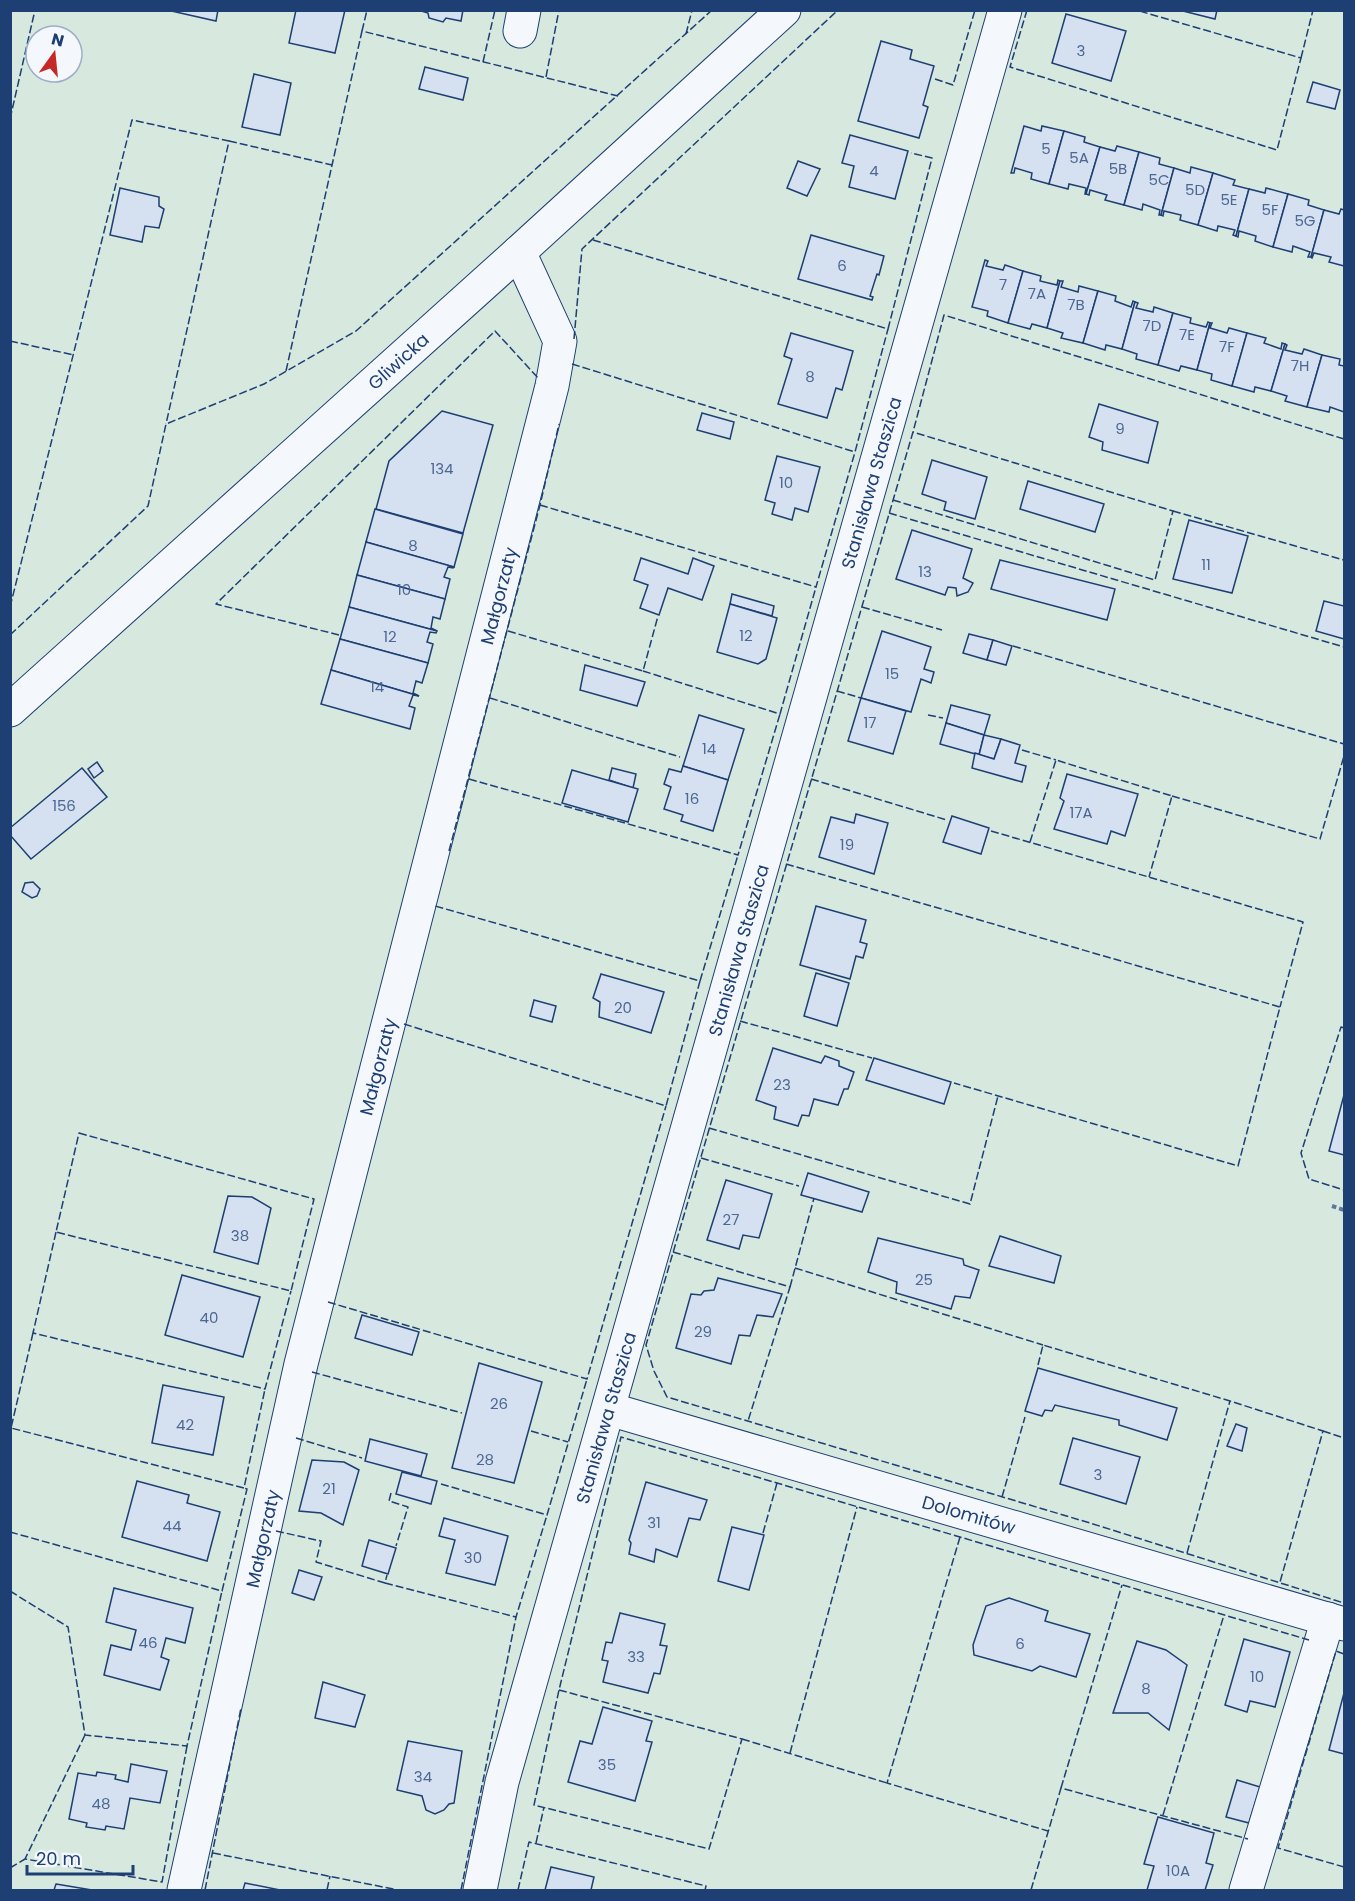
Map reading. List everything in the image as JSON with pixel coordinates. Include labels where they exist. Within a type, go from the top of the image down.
[{"type":"street","name":"Gliwicka","points":[[10,710],[784,10]]},
{"type":"street","name":"Stanisława Staszica","points":[[480,1890],[502,1782],[1005,10]]},
{"type":"street","name":"Małgorzaty","points":[[184,1890],[301,1364],[552,386],[560,341],[519,252]]},
{"type":"street","name":"Dolomitów","points":[[609,1409],[1336,1621],[1246,1890]]},
{"type":"path","points":[[1332,1206],[1344,1210]]},
{"type":"shaded area","points":[[11,11],[1344,11],[1344,1890],[11,1890]]},
{"type":"building","points":[[167,10],[218,10],[216,21]]},
{"type":"building","points":[[296,10],[345,10],[335,53],[289,43]]},
{"type":"building","points":[[418,10],[463,10],[461,21],[446,18],[443,22],[429,18],[428,13]]},
{"type":"building","points":[[1179,10],[1217,10],[1215,19]]},
{"type":"building","points":[[1066,14],[1126,31],[1111,81],[1052,63]]},
{"type":"building","points":[[881,41],[912,50],[910,59],[934,66],[923,105],[928,107],[919,138],[858,121]]},
{"type":"building","points":[[425,67],[468,78],[463,100],[419,89]]},
{"type":"building","points":[[254,74],[291,83],[280,135],[242,127]]},
{"type":"building","points":[[1313,82],[1340,90],[1335,109],[1307,102]]},
{"type":"building","points":[[1024,126],[1041,131],[1042,126],[1064,131],[1049,184],[1031,179],[1032,173],[1015,168],[1014,173],[1011,173]]},
{"type":"building","points":[[1064,131],[1085,137],[1084,142],[1100,147],[1086,194],[1086,188],[1069,184],[1068,189],[1049,184]]},
{"type":"building","points":[[850,135],[908,151],[895,199],[849,187],[854,166],[842,163]]},
{"type":"building","points":[[1117,146],[1139,152],[1124,205],[1105,200],[1107,195],[1090,190],[1089,195],[1086,194],[1100,147],[1115,151]]},
{"type":"building","points":[[1139,152],[1160,158],[1159,164],[1174,168],[1161,215],[1159,215],[1160,210],[1143,204],[1142,210],[1124,205]]},
{"type":"building","points":[[798,161],[820,169],[807,196],[787,188]]},
{"type":"building","points":[[1191,167],[1213,173],[1198,225],[1180,220],[1181,215],[1164,211],[1163,216],[1161,215],[1174,168],[1190,173]]},
{"type":"building","points":[[1213,173],[1235,180],[1233,185],[1249,189],[1236,236],[1233,235],[1235,230],[1218,226],[1217,231],[1198,225]]},
{"type":"building","points":[[120,188],[159,197],[159,206],[164,209],[159,228],[145,226],[142,242],[110,235]]},
{"type":"building","points":[[1266,188],[1288,194],[1273,247],[1255,241],[1256,236],[1239,231],[1238,237],[1236,236],[1249,189],[1265,193]]},
{"type":"building","points":[[1288,194],[1309,200],[1308,205],[1324,210],[1311,257],[1308,257],[1310,252],[1293,246],[1292,252],[1273,247]]},
{"type":"building","points":[[1341,209],[1344,210],[1344,266],[1329,262],[1331,257],[1314,253],[1311,257],[1324,210],[1339,214]]},
{"type":"building","points":[[811,235],[884,256],[870,296],[873,297],[872,300],[798,279]]},
{"type":"building","points":[[985,260],[988,261],[986,266],[1003,270],[1005,265],[1023,271],[1008,323],[987,316],[988,311],[972,307]]},
{"type":"building","points":[[1023,271],[1041,276],[1040,281],[1057,285],[1058,280],[1060,281],[1047,328],[1032,324],[1030,329],[1008,323]]},
{"type":"building","points":[[1060,281],[1063,281],[1061,287],[1078,292],[1079,286],[1098,291],[1083,343],[1061,338],[1063,333],[1047,328]]},
{"type":"building","points":[[1098,291],[1116,296],[1115,301],[1131,307],[1133,301],[1135,302],[1122,349],[1106,345],[1105,350],[1083,343]]},
{"type":"building","points":[[1135,302],[1138,303],[1136,308],[1153,312],[1154,307],[1173,313],[1158,365],[1136,359],[1137,354],[1122,349]]},
{"type":"building","points":[[1173,313],[1191,318],[1190,323],[1206,327],[1208,322],[1210,323],[1197,370],[1181,366],[1179,371],[1158,365]]},
{"type":"building","points":[[1210,323],[1212,323],[1210,328],[1227,333],[1229,328],[1247,333],[1232,386],[1211,380],[1212,374],[1197,370]]},
{"type":"building","points":[[791,333],[853,351],[842,390],[836,388],[827,418],[778,404],[792,359],[784,356]]},
{"type":"building","points":[[1247,333],[1266,338],[1264,343],[1281,349],[1282,343],[1285,344],[1271,391],[1255,387],[1254,392],[1232,386]]},
{"type":"building","points":[[1285,344],[1287,345],[1285,350],[1302,354],[1304,349],[1322,355],[1307,407],[1285,401],[1287,396],[1271,391]]},
{"type":"building","points":[[1322,355],[1340,359],[1339,365],[1344,366],[1344,412],[1330,407],[1329,412],[1307,407]]},
{"type":"building","points":[[1099,404],[1158,422],[1148,463],[1102,450],[1103,442],[1089,437]]},
{"type":"building","points":[[442,411],[493,425],[463,533],[376,509],[389,461]]},
{"type":"building","points":[[702,413],[734,422],[730,439],[697,430]]},
{"type":"building","points":[[777,456],[820,467],[808,512],[795,508],[792,520],[772,514],[775,503],[765,500]]},
{"type":"building","points":[[932,460],[987,477],[975,519],[944,510],[946,502],[922,494]]},
{"type":"building","points":[[1028,481],[1104,504],[1095,532],[1020,509]]},
{"type":"building","points":[[375,509],[463,534],[454,567],[366,542]]},
{"type":"building","points":[[1189,520],[1248,536],[1232,593],[1173,579]]},
{"type":"building","points":[[912,530],[972,549],[963,578],[973,583],[968,592],[957,596],[956,588],[948,587],[945,595],[896,579]]},
{"type":"building","points":[[366,542],[454,567],[448,567],[444,577],[450,579],[445,599],[357,575]]},
{"type":"building","points":[[641,558],[688,574],[693,558],[714,566],[702,600],[668,588],[659,615],[640,608],[648,585],[634,580]]},
{"type":"building","points":[[1000,560],[1115,589],[1107,620],[991,589]]},
{"type":"building","points":[[357,575],[445,599],[440,619],[433,617],[431,628],[437,631],[349,607]]},
{"type":"building","points":[[732,594],[774,606],[772,616],[730,604]]},
{"type":"building","points":[[1324,601],[1344,606],[1344,639],[1316,631]]},
{"type":"building","points":[[730,604],[777,618],[766,659],[758,664],[717,652]]},
{"type":"building","points":[[349,607],[437,631],[436,633],[430,632],[427,642],[433,644],[428,663],[340,639]]},
{"type":"building","points":[[882,631],[931,647],[924,669],[934,672],[931,683],[921,679],[911,712],[861,698]]},
{"type":"building","points":[[969,634],[993,640],[987,660],[963,653]]},
{"type":"building","points":[[340,639],[428,663],[422,683],[416,681],[413,693],[419,696],[331,670]]},
{"type":"building","points":[[993,640],[1012,646],[1006,665],[987,660]]},
{"type":"building","points":[[585,665],[645,682],[637,706],[580,690]]},
{"type":"building","points":[[331,670],[419,696],[413,695],[409,706],[415,708],[410,729],[321,704]]},
{"type":"building","points":[[861,698],[906,711],[893,754],[848,741]]},
{"type":"building","points":[[951,705],[990,715],[984,735],[946,723]]},
{"type":"building","points":[[699,715],[744,729],[728,780],[683,766]]},
{"type":"building","points":[[946,723],[984,735],[979,755],[940,744]]},
{"type":"building","points":[[984,735],[1001,739],[994,759],[979,755]]},
{"type":"building","points":[[1001,739],[1020,745],[1015,763],[1026,766],[1022,782],[972,768],[975,753],[994,759]]},
{"type":"building","points":[[97,762],[103,771],[94,778],[88,769]]},
{"type":"building","points":[[683,766],[728,780],[713,831],[681,821],[683,815],[664,809],[671,787],[664,784],[669,769],[681,772]]},
{"type":"building","points":[[82,768],[107,797],[31,859],[10,835],[10,828]]},
{"type":"building","points":[[612,768],[636,774],[633,788],[609,780]]},
{"type":"building","points":[[572,770],[638,789],[628,822],[562,803]]},
{"type":"building","points":[[1067,774],[1138,794],[1125,836],[1111,831],[1107,844],[1054,829],[1064,801],[1060,798]]},
{"type":"building","points":[[856,814],[888,823],[874,874],[819,857],[831,817],[854,823]]},
{"type":"building","points":[[952,816],[989,828],[981,854],[943,842]]},
{"type":"building","points":[[33,882],[40,889],[37,896],[32,898],[22,892],[25,883]]},
{"type":"building","points":[[816,906],[866,920],[860,942],[867,944],[863,958],[856,956],[850,979],[800,965]]},
{"type":"building","points":[[816,973],[849,983],[837,1026],[804,1016]]},
{"type":"building","points":[[601,974],[664,992],[651,1033],[599,1017],[600,1002],[593,998]]},
{"type":"building","points":[[534,1000],[556,1006],[552,1022],[530,1016]]},
{"type":"building","points":[[773,1048],[821,1063],[825,1056],[839,1061],[839,1066],[854,1072],[848,1089],[844,1089],[838,1105],[814,1099],[809,1116],[802,1115],[798,1126],[774,1119],[776,1107],[756,1100]]},
{"type":"building","points":[[874,1058],[951,1082],[944,1104],[866,1080]]},
{"type":"building","points":[[1344,1095],[1344,1155],[1329,1151]]},
{"type":"building","points":[[808,1173],[869,1192],[862,1212],[801,1195]]},
{"type":"building","points":[[726,1180],[772,1194],[759,1238],[743,1235],[739,1249],[707,1240]]},
{"type":"building","points":[[228,1196],[252,1197],[271,1208],[258,1264],[214,1252]]},
{"type":"building","points":[[1000,1236],[1061,1256],[1054,1283],[989,1266]]},
{"type":"building","points":[[878,1238],[963,1259],[964,1265],[979,1270],[970,1298],[955,1296],[951,1309],[896,1293],[897,1282],[868,1272]]},
{"type":"building","points":[[182,1275],[260,1297],[243,1357],[165,1335]]},
{"type":"building","points":[[718,1278],[782,1294],[773,1317],[757,1315],[750,1336],[739,1335],[731,1364],[676,1348],[691,1294],[701,1295],[704,1291],[714,1290]]},
{"type":"building","points":[[362,1315],[419,1332],[412,1355],[355,1338]]},
{"type":"building","points":[[479,1363],[542,1382],[514,1483],[452,1468]]},
{"type":"building","points":[[1038,1368],[1177,1408],[1167,1440],[1119,1425],[1119,1420],[1055,1405],[1052,1411],[1045,1410],[1042,1416],[1025,1411]]},
{"type":"building","points":[[163,1385],[224,1397],[213,1455],[152,1443]]},
{"type":"building","points":[[1236,1424],[1247,1428],[1242,1451],[1227,1446]]},
{"type":"building","points":[[1073,1438],[1140,1457],[1126,1504],[1060,1484]]},
{"type":"building","points":[[370,1439],[427,1454],[421,1476],[365,1461]]},
{"type":"building","points":[[312,1460],[344,1462],[359,1470],[343,1525],[321,1513],[299,1511]]},
{"type":"building","points":[[402,1472],[437,1481],[431,1504],[396,1494]]},
{"type":"building","points":[[137,1481],[189,1495],[187,1503],[220,1512],[207,1561],[122,1537]]},
{"type":"building","points":[[646,1482],[707,1500],[700,1520],[689,1518],[677,1557],[656,1549],[654,1562],[629,1554],[631,1543],[629,1540]]},
{"type":"building","points":[[444,1518],[508,1536],[495,1585],[446,1573],[455,1540],[439,1536]]},
{"type":"building","points":[[732,1527],[764,1535],[749,1590],[718,1581]]},
{"type":"building","points":[[369,1540],[396,1548],[388,1574],[362,1566]]},
{"type":"building","points":[[299,1570],[322,1577],[314,1600],[292,1593]]},
{"type":"building","points":[[114,1588],[193,1608],[185,1643],[166,1638],[161,1657],[169,1660],[160,1690],[104,1675],[111,1645],[131,1650],[136,1630],[106,1622]]},
{"type":"building","points":[[1009,1598],[1048,1611],[1045,1621],[1090,1634],[1076,1677],[1040,1666],[1032,1671],[974,1655],[973,1645],[986,1606]]},
{"type":"building","points":[[620,1613],[665,1624],[660,1645],[667,1646],[660,1674],[654,1673],[648,1693],[603,1682],[608,1661],[602,1660],[606,1642],[612,1643]]},
{"type":"building","points":[[1244,1639],[1290,1652],[1275,1707],[1250,1701],[1247,1712],[1225,1705]]},
{"type":"building","points":[[1137,1641],[1166,1650],[1187,1665],[1169,1730],[1148,1713],[1113,1713]]},
{"type":"building","points":[[323,1682],[365,1695],[355,1727],[315,1718]]},
{"type":"building","points":[[1344,1693],[1344,1754],[1329,1750]]},
{"type":"building","points":[[603,1707],[652,1721],[646,1741],[652,1742],[635,1801],[568,1782],[580,1741],[592,1744]]},
{"type":"building","points":[[408,1741],[462,1751],[454,1803],[435,1814],[426,1810],[422,1796],[397,1790]]},
{"type":"building","points":[[131,1764],[167,1771],[160,1803],[130,1798],[124,1829],[106,1826],[105,1830],[86,1827],[87,1823],[69,1819],[78,1773],[96,1776],[97,1772],[116,1775],[115,1779],[128,1782]]},
{"type":"building","points":[[1237,1780],[1260,1787],[1249,1823],[1226,1817]]},
{"type":"building","points":[[1158,1817],[1214,1833],[1206,1863],[1213,1865],[1205,1890],[1147,1890],[1154,1866],[1144,1864]]},
{"type":"building","points":[[551,1867],[594,1877],[591,1890],[545,1890]]},
{"type":"building","points":[[245,1883],[280,1890],[243,1890]]},
{"type":"building","points":[[56,1884],[92,1890],[54,1890]]},
{"type":"fence","points":[[10,119],[35,10]]},
{"type":"fence","points":[[362,31],[367,10]]},
{"type":"fence","points":[[483,62],[495,10]]},
{"type":"fence","points":[[546,77],[559,10]]},
{"type":"fence","points":[[686,34],[692,10]]},
{"type":"fence","points":[[10,635],[148,506],[166,424],[264,384],[356,331],[712,10]]},
{"type":"fence","points":[[574,339],[582,249],[838,10]]},
{"type":"fence","points":[[935,79],[953,85],[975,10]]},
{"type":"fence","points":[[1027,10],[1010,67],[1277,150],[1301,58],[1136,10]]},
{"type":"fence","points":[[1301,58],[1313,10]]},
{"type":"fence","points":[[286,371],[362,31],[618,96]]},
{"type":"fence","points":[[10,607],[132,120],[229,141],[166,424]]},
{"type":"fence","points":[[229,141],[332,165]]},
{"type":"fence","points":[[593,240],[888,329],[932,158],[911,153]]},
{"type":"fence","points":[[1344,439],[944,315],[913,432],[646,1345],[654,1371],[667,1397],[1090,1523],[1344,1603]]},
{"type":"fence","points":[[572,364],[855,452],[888,329]]},
{"type":"fence","points":[[339,635],[216,604],[495,331],[539,379]]},
{"type":"fence","points":[[10,341],[74,355]]},
{"type":"fence","points":[[449,851],[540,505],[559,424]]},
{"type":"fence","points":[[893,500],[1155,580],[1173,511],[913,432]]},
{"type":"fence","points":[[540,505],[816,587],[855,452]]},
{"type":"fence","points":[[1173,511],[1344,560]]},
{"type":"fence","points":[[889,513],[1344,647]]},
{"type":"fence","points":[[643,671],[780,714],[816,587]]},
{"type":"fence","points":[[862,607],[942,630]]},
{"type":"fence","points":[[508,631],[643,671],[658,616]]},
{"type":"fence","points":[[1013,646],[1344,744]]},
{"type":"fence","points":[[837,691],[861,698]]},
{"type":"fence","points":[[490,698],[680,757]]},
{"type":"fence","points":[[469,779],[738,855],[780,714]]},
{"type":"fence","points":[[928,715],[943,718]]},
{"type":"fence","points":[[1022,750],[1056,760]]},
{"type":"fence","points":[[1172,796],[1320,839],[1344,756]]},
{"type":"fence","points":[[1030,842],[1056,760],[1172,796],[1149,877]]},
{"type":"fence","points":[[811,779],[947,820]]},
{"type":"fence","points":[[991,831],[1303,922],[1280,1007]]},
{"type":"fence","points":[[700,981],[738,855]]},
{"type":"fence","points":[[786,864],[1280,1007],[1238,1166],[954,1083]]},
{"type":"fence","points":[[404,1024],[666,1106],[700,981],[435,906]]},
{"type":"fence","points":[[740,1021],[872,1058]]},
{"type":"fence","points":[[1344,1028],[1341,1027],[1301,1153],[1309,1179],[1344,1190]]},
{"type":"fence","points":[[709,1128],[970,1204],[998,1096]]},
{"type":"fence","points":[[328,1302],[587,1379],[666,1106]]},
{"type":"fence","points":[[79,1133],[314,1199],[291,1291],[56,1232],[79,1133]]},
{"type":"fence","points":[[701,1158],[799,1186]]},
{"type":"fence","points":[[790,1287],[814,1198]]},
{"type":"fence","points":[[56,1232],[33,1333],[265,1389],[291,1291]]},
{"type":"fence","points":[[673,1252],[790,1287],[748,1421]]},
{"type":"fence","points":[[795,1268],[1043,1345]]},
{"type":"fence","points":[[33,1333],[11,1428],[244,1488],[265,1389]]},
{"type":"fence","points":[[1038,1365],[1043,1345],[1323,1431],[1280,1582]]},
{"type":"fence","points":[[312,1372],[462,1413]]},
{"type":"fence","points":[[441,1484],[547,1515],[587,1379]]},
{"type":"fence","points":[[1187,1553],[1230,1401]]},
{"type":"fence","points":[[1002,1497],[1025,1417]]},
{"type":"fence","points":[[531,1431],[568,1442]]},
{"type":"fence","points":[[1323,1431],[1344,1438]]},
{"type":"fence","points":[[559,1690],[742,1739],[709,1849],[534,1805],[559,1690],[621,1437],[1309,1640]]},
{"type":"fence","points":[[296,1438],[362,1458]]},
{"type":"fence","points":[[763,1533],[777,1483]]},
{"type":"fence","points":[[10,1532],[222,1591],[247,1489],[244,1488]]},
{"type":"fence","points":[[391,1493],[389,1501],[408,1507],[396,1546]]},
{"type":"fence","points":[[790,1753],[857,1507]]},
{"type":"fence","points":[[385,1583],[516,1617],[547,1515]]},
{"type":"fence","points":[[276,1531],[321,1541],[316,1562],[385,1583],[387,1575]]},
{"type":"fence","points":[[960,1537],[887,1783],[1048,1831]]},
{"type":"fence","points":[[1061,1788],[1122,1585]]},
{"type":"fence","points":[[10,1591],[68,1627],[85,1735],[187,1746],[222,1591]]},
{"type":"fence","points":[[1163,1815],[1224,1615]]},
{"type":"fence","points":[[461,1890],[516,1617]]},
{"type":"fence","points":[[1344,1654],[1336,1651],[1278,1848],[1344,1867]]},
{"type":"fence","points":[[205,1890],[241,1708]]},
{"type":"fence","points":[[85,1735],[25,1859],[162,1882],[187,1746]]},
{"type":"fence","points":[[742,1739],[887,1783]]},
{"type":"fence","points":[[1031,1890],[1061,1788],[1248,1839]]},
{"type":"fence","points":[[536,1843],[544,1807]]},
{"type":"fence","points":[[518,1890],[529,1842],[706,1886],[705,1890]]},
{"type":"fence","points":[[213,1853],[398,1890]]},
{"type":"fence","points":[[10,1868],[25,1859]]},
{"type":"fence","points":[[327,1890],[330,1876]]}]
